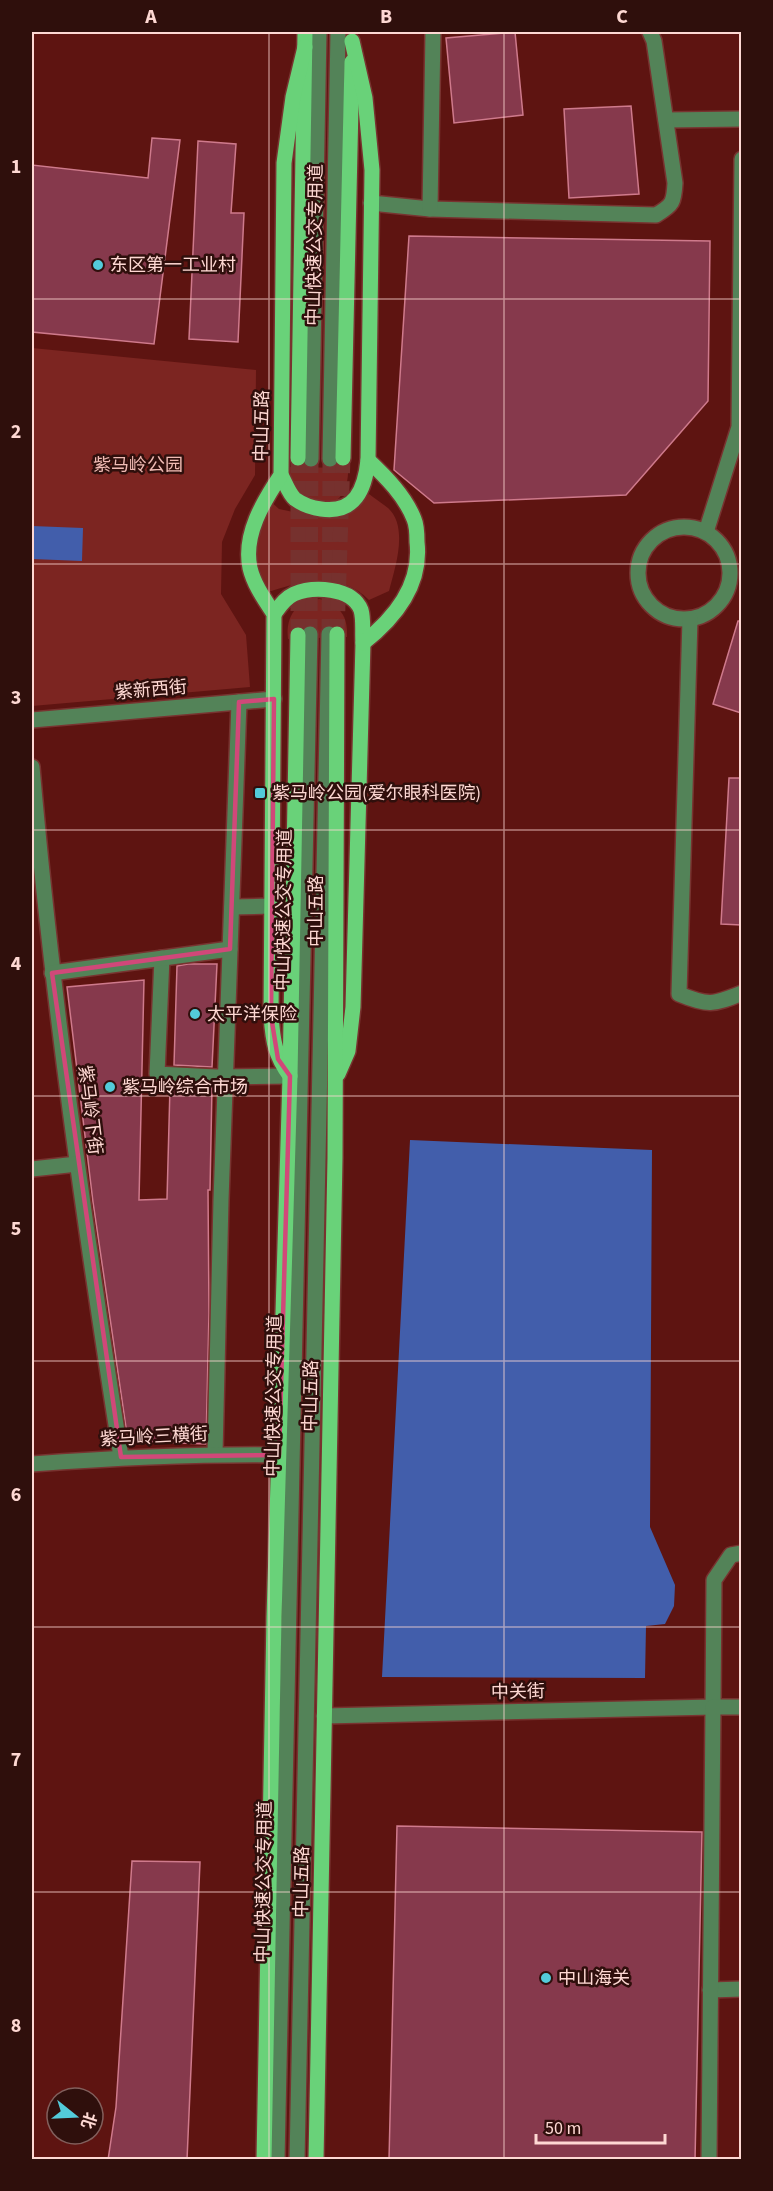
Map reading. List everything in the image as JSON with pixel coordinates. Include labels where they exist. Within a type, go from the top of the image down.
[{"type":"main road","points":[[337,458],[352,36]]},
{"type":"main road","points":[[281,476],[294,499],[313,508],[331,510],[349,504],[359,494],[366,479],[371,203],[370,133],[361,73],[352,36]]},
{"type":"main road","name":"中山五路","points":[[305,39],[305,459]]},
{"type":"main road","name":"中山五路","points":[[274,614],[250,568],[249,545],[254,524],[270,491],[281,476],[284,163],[293,97],[305,39]]},
{"type":"main road","points":[[363,643],[383,628],[403,604],[413,583],[419,554],[415,520],[400,494],[368,460]]},
{"type":"main road","points":[[290,1076],[278,1059],[273,1042],[271,1016],[274,614],[283,602],[295,594],[315,590],[333,590],[350,597],[361,610],[363,643],[353,1007],[348,1051],[335,1079]]},
{"type":"main road","name":"中山五路","points":[[264,2160],[279,1455],[304,634]]},
{"type":"main road","name":"中山五路","points":[[316,2160],[335,1079],[333,634]]},
{"type":"street","name":"中山快速公交专用道","points":[[305,459],[319,32]]},
{"type":"street","name":"中山快速公交专用道","points":[[337,458],[338,32]]},
{"type":"street","points":[[430,209],[433,32]]},
{"type":"street","points":[[371,203],[430,209],[656,214],[670,207],[674,197],[675,183],[654,41],[650,32]]},
{"type":"street","points":[[666,120],[741,119]]},
{"type":"street","points":[[706,532],[739,428],[741,159]]},
{"type":"street","points":[[681,526],[706,532],[722,546],[729,561],[730,577],[726,592],[717,606],[704,615],[690,619],[675,618],[661,613],[650,604],[642,592],[638,578],[639,564],[644,550],[653,538],[665,530],[681,526]]},
{"type":"street","points":[[690,619],[679,994],[702,1003],[721,1002],[741,993]]},
{"type":"street","name":"中山快速公交专用道","points":[[277,2160],[304,634]]},
{"type":"street","points":[[297,2160],[333,634]]},
{"type":"street","name":"紫新西街","points":[[32,720],[274,699]]},
{"type":"street","points":[[215,1454],[221,1200],[239,702]]},
{"type":"street","name":"紫马岭下街","points":[[32,767],[52,973],[77,1164],[121,1457]]},
{"type":"street","points":[[232,907],[271,906]]},
{"type":"street","points":[[52,973],[230,949]]},
{"type":"street","points":[[162,958],[157,1074],[216,1077],[290,1076]]},
{"type":"street","points":[[32,1169],[77,1164]]},
{"type":"street","name":"紫马岭三横街","points":[[32,1464],[121,1457],[215,1454],[279,1455]]},
{"type":"street","points":[[709,2160],[714,1580],[731,1555],[741,1553]]},
{"type":"street","name":"中关街","points":[[324,1716],[741,1707]]},
{"type":"street","points":[[710,1990],[741,1989]]},
{"type":"highlighted area","points":[[274,699],[271,1016],[278,1059],[290,1076],[279,1455],[121,1457],[52,973],[230,949],[239,702]]},
{"type":"green space","name":"紫马岭公园","points":[[32,348],[256,370],[255,475],[235,509],[222,542],[221,594],[246,635],[250,687],[32,706]]},
{"type":"green space","points":[[289,467],[348,468],[344,492],[331,504],[304,503],[288,477]]},
{"type":"green space","points":[[369,494],[388,508],[398,526],[399,548],[389,591],[369,600],[345,585],[332,581],[319,581],[292,585],[265,593],[254,555],[258,528],[269,500],[279,509],[322,518],[350,512]]},
{"type":"green space","points":[[320,599],[327,601],[341,612],[346,623],[347,637],[288,639],[288,623],[294,611],[305,602]]},
{"type":"water","points":[[32,526],[83,528],[82,561],[32,559]]},
{"type":"water","points":[[410,1140],[652,1150],[650,1527],[675,1585],[674,1606],[665,1624],[646,1626],[645,1678],[382,1677]]},
{"type":"building","points":[[515,32],[523,115],[454,123],[446,38]]},
{"type":"building","points":[[631,106],[639,194],[569,198],[564,109]]},
{"type":"building","name":"东区第一工业村","points":[[152,138],[180,140],[154,344],[32,332],[32,165],[148,178]]},
{"type":"building","points":[[198,141],[236,144],[231,213],[244,213],[238,342],[189,339]]},
{"type":"building","points":[[409,236],[710,241],[708,401],[626,495],[434,503],[394,470]]},
{"type":"building","points":[[738,621],[741,621],[741,713],[713,704]]},
{"type":"building","points":[[729,778],[741,778],[741,925],[721,924]]},
{"type":"building","name":"太平洋保险","points":[[217,964],[212,1067],[174,1065],[177,966]]},
{"type":"building","points":[[144,980],[139,1200],[167,1199],[170,1087],[173,1085],[212,1087],[210,1190],[208,1190],[209,1313],[206,1444],[128,1441],[93,1202],[67,987]]},
{"type":"building","name":"中山海关","points":[[397,1826],[702,1832],[695,2160],[389,2160]]},
{"type":"building","points":[[132,1861],[200,1862],[187,2160],[108,2160],[116,2107]]},
{"type":"tunnel","points":[[298,458],[298,635]]},
{"type":"tunnel","points":[[337,634],[343,458]]},
{"type":"tunnel","points":[[310,634],[311,459]]},
{"type":"tunnel","points":[[329,634],[330,459]]},
{"type":"place","name":"东区第一工业村","points":[[98,265]]},
{"type":"place","name":"紫马岭公园(爱尔眼科医院)","points":[[260,793]]},
{"type":"place","name":"太平洋保险","points":[[195,1014]]},
{"type":"place","name":"紫马岭综合市场","points":[[110,1087]]},
{"type":"place","name":"中山海关","points":[[546,1978]]}]
